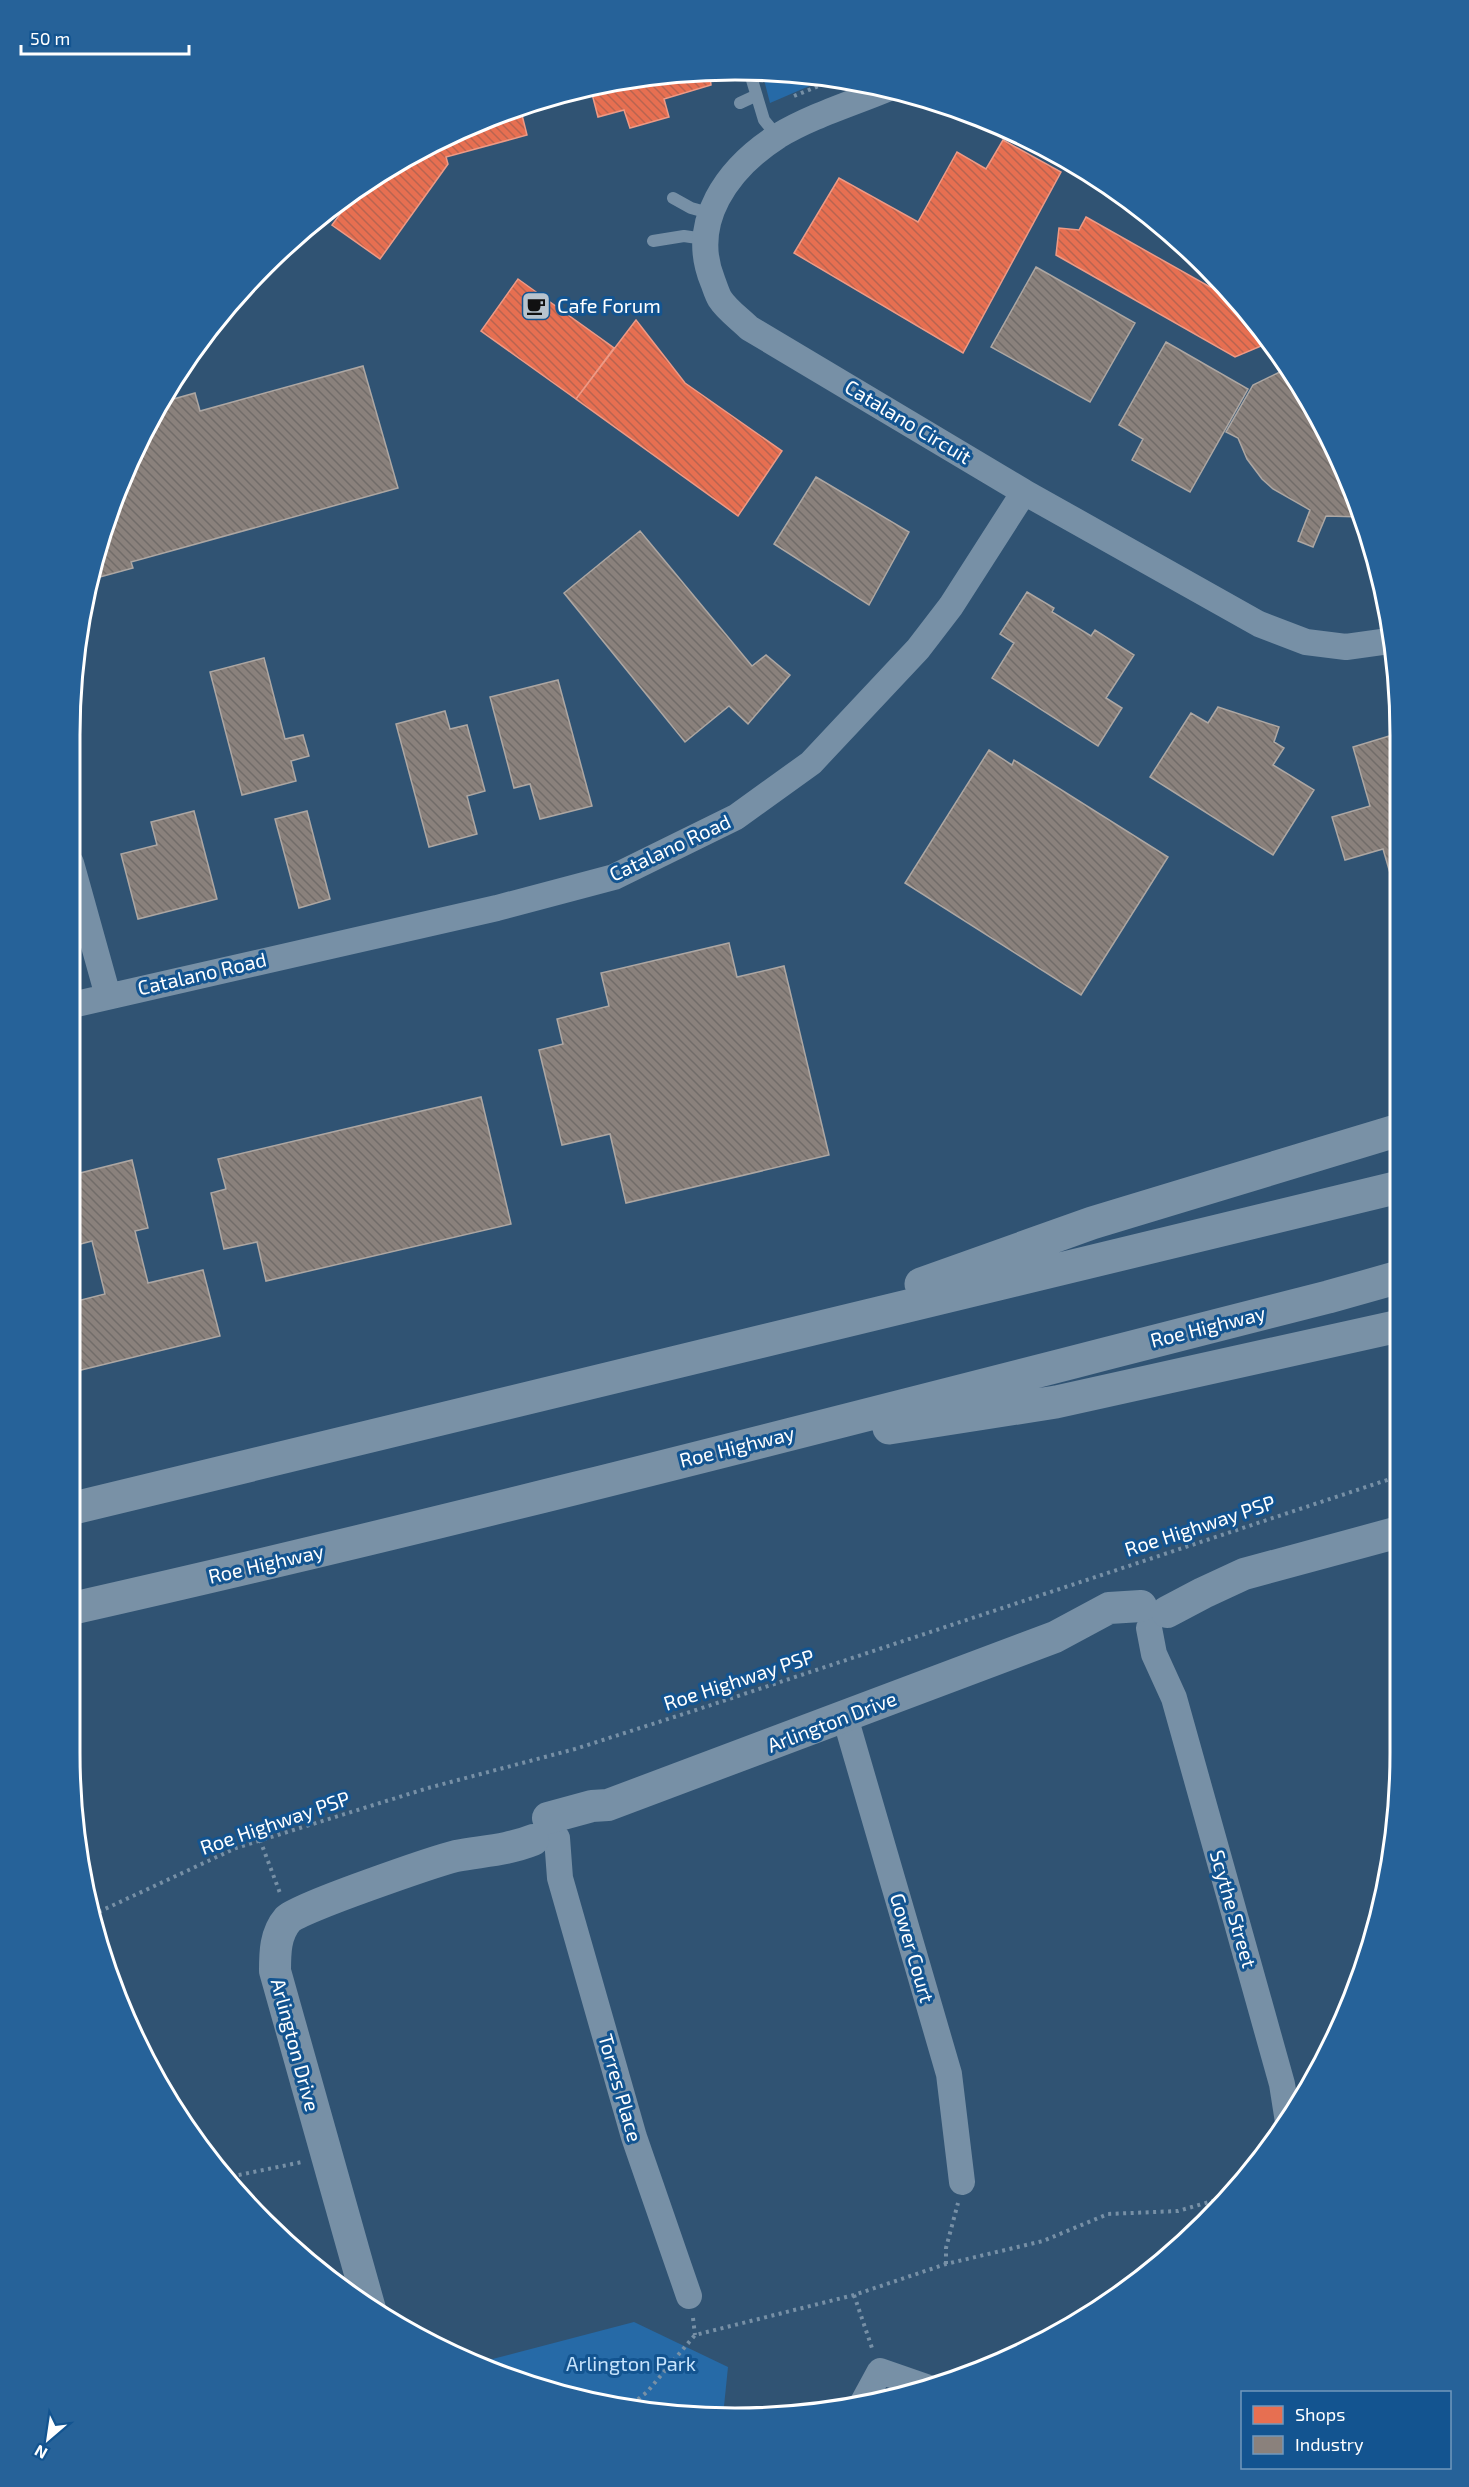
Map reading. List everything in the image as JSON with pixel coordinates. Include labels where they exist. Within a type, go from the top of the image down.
[{"type":"highway","points":[[750,1344],[1092,1223],[1390,1133]]},
{"type":"highway","points":[[80,1507],[1390,1189]]},
{"type":"highway","name":"Roe Highway","points":[[80,1607],[302,1557],[1317,1300],[1390,1280]]},
{"type":"highway","points":[[694,1458],[1056,1402],[1390,1328]]},
{"type":"street","name":"Catalano Circuit","points":[[874,95],[778,136],[735,171],[717,196],[709,213],[704,239],[708,269],[720,299],[749,328],[1024,492],[1259,624],[1306,642],[1346,647],[1383,642]]},
{"type":"street","name":"Catalano Road","points":[[80,1003],[497,908],[614,878],[736,817],[811,763],[918,649],[951,606],[1024,492]]},
{"type":"street","points":[[80,895],[108,996]]},
{"type":"street","name":"Arlington Drive","points":[[365,2293],[274,1971],[276,1942],[289,1918],[312,1906],[455,1857],[481,1842],[545,1832],[592,1806],[608,1805],[1055,1637],[1153,1616],[1173,1589],[1207,1578],[1244,1574],[1390,1534]]},
{"type":"street","name":"Scythe Street","points":[[1153,1616],[1155,1654],[1174,1698],[1282,2084],[1285,2106]]},
{"type":"street","name":"Gower Court","points":[[845,1717],[949,2074],[962,2182]]},
{"type":"street","name":"Torres Place","points":[[545,1832],[549,1862],[560,1878],[634,2137],[689,2296]]},
{"type":"street","points":[[868,2394],[880,2371],[913,2382]]},
{"type":"lane","points":[[751,80],[764,120],[778,136]]},
{"type":"lane","points":[[740,103],[755,96]]},
{"type":"lane","points":[[673,198],[691,208],[709,213]]},
{"type":"lane","points":[[653,241],[684,236],[704,239]]},
{"type":"path","points":[[794,96],[821,85]]},
{"type":"path","name":"Roe Highway PSP","points":[[100,1912],[236,1848],[428,1788],[575,1749],[1390,1479]]},
{"type":"path","points":[[260,1840],[289,1918]]},
{"type":"path","points":[[235,2176],[326,2157]]},
{"type":"path","points":[[946,2264],[946,2247],[962,2182]]},
{"type":"path","points":[[637,2400],[647,2392],[695,2335],[854,2295],[946,2264],[1043,2241],[1108,2214],[1178,2211],[1211,2201]]},
{"type":"path","points":[[854,2295],[880,2371]]},
{"type":"green space","points":[[764,81],[813,84],[770,103]]},
{"type":"green space","name":"Arlington Park","points":[[634,2322],[728,2367],[724,2408],[649,2402],[607,2395],[524,2373],[489,2360]]},
{"type":"building: Shops","points":[[711,81],[711,85],[664,99],[669,117],[630,128],[624,110],[598,117],[592,95],[649,85]]},
{"type":"building: Shops","points":[[522,115],[527,135],[446,157],[448,164],[380,259],[332,225],[343,210],[407,167],[484,129]]},
{"type":"building: Shops","points":[[1003,140],[1061,172],[963,353],[794,253],[839,178],[918,222],[957,152],[986,169]]},
{"type":"building: Shops","points":[[1086,217],[1212,286],[1261,346],[1235,357],[1056,255],[1059,228],[1079,230]]},
{"type":"building: Shops","points":[[518,279],[614,348],[576,399],[481,331]]},
{"type":"building: Shops","points":[[636,320],[685,383],[782,451],[738,516],[576,399]]},
{"type":"building: Industry","points":[[1036,267],[1135,323],[1090,402],[991,347]]},
{"type":"building: Industry","points":[[1166,342],[1248,389],[1190,492],[1132,460],[1143,439],[1119,425]]},
{"type":"building: Industry","points":[[363,366],[398,488],[131,562],[133,568],[99,577],[114,524],[129,484],[167,407],[172,400],[195,393],[200,411]]},
{"type":"building: Industry","points":[[1280,372],[1322,445],[1352,517],[1326,516],[1313,547],[1298,541],[1310,510],[1273,489],[1262,479],[1247,459],[1238,438],[1226,432],[1253,385]]},
{"type":"building: Industry","points":[[816,477],[909,532],[869,605],[774,544]]},
{"type":"building: Industry","points":[[640,531],[752,666],[766,655],[790,675],[748,724],[729,706],[685,742],[564,593]]},
{"type":"building: Industry","points":[[1027,592],[1054,608],[1052,612],[1091,636],[1095,630],[1134,655],[1106,698],[1122,708],[1098,746],[992,678],[1014,643],[1000,634]]},
{"type":"building: Industry","points":[[264,658],[285,739],[303,735],[309,756],[291,761],[296,781],[242,795],[210,672]]},
{"type":"building: Industry","points":[[558,680],[592,806],[540,819],[530,784],[514,788],[490,697]]},
{"type":"building: Industry","points":[[1218,707],[1279,727],[1274,742],[1284,748],[1273,765],[1314,790],[1273,855],[1150,777],[1191,713],[1208,723]]},
{"type":"building: Industry","points":[[445,711],[450,729],[467,725],[485,791],[467,796],[477,834],[429,847],[396,724]]},
{"type":"building: Industry","points":[[1390,736],[1390,873],[1383,849],[1345,860],[1332,817],[1370,806],[1353,747]]},
{"type":"building: Industry","points":[[989,750],[1012,765],[1014,760],[1168,857],[1081,995],[905,883]]},
{"type":"building: Industry","points":[[194,811],[217,899],[138,919],[121,854],[157,845],[151,822]]},
{"type":"building: Industry","points":[[307,811],[330,899],[299,908],[275,819]]},
{"type":"building: Industry","points":[[729,943],[737,977],[784,966],[829,1155],[626,1203],[610,1134],[562,1145],[539,1050],[563,1044],[557,1019],[609,1006],[601,973]]},
{"type":"building: Industry","points":[[481,1097],[511,1224],[266,1281],[257,1242],[224,1249],[211,1193],[226,1189],[218,1159]]},
{"type":"building: Industry","points":[[132,1160],[148,1228],[135,1231],[148,1283],[203,1270],[220,1336],[80,1370],[80,1300],[105,1294],[92,1241],[80,1244],[80,1173]]},
{"type":"place","name":"Cafe Forum","points":[[536,306]]}]
